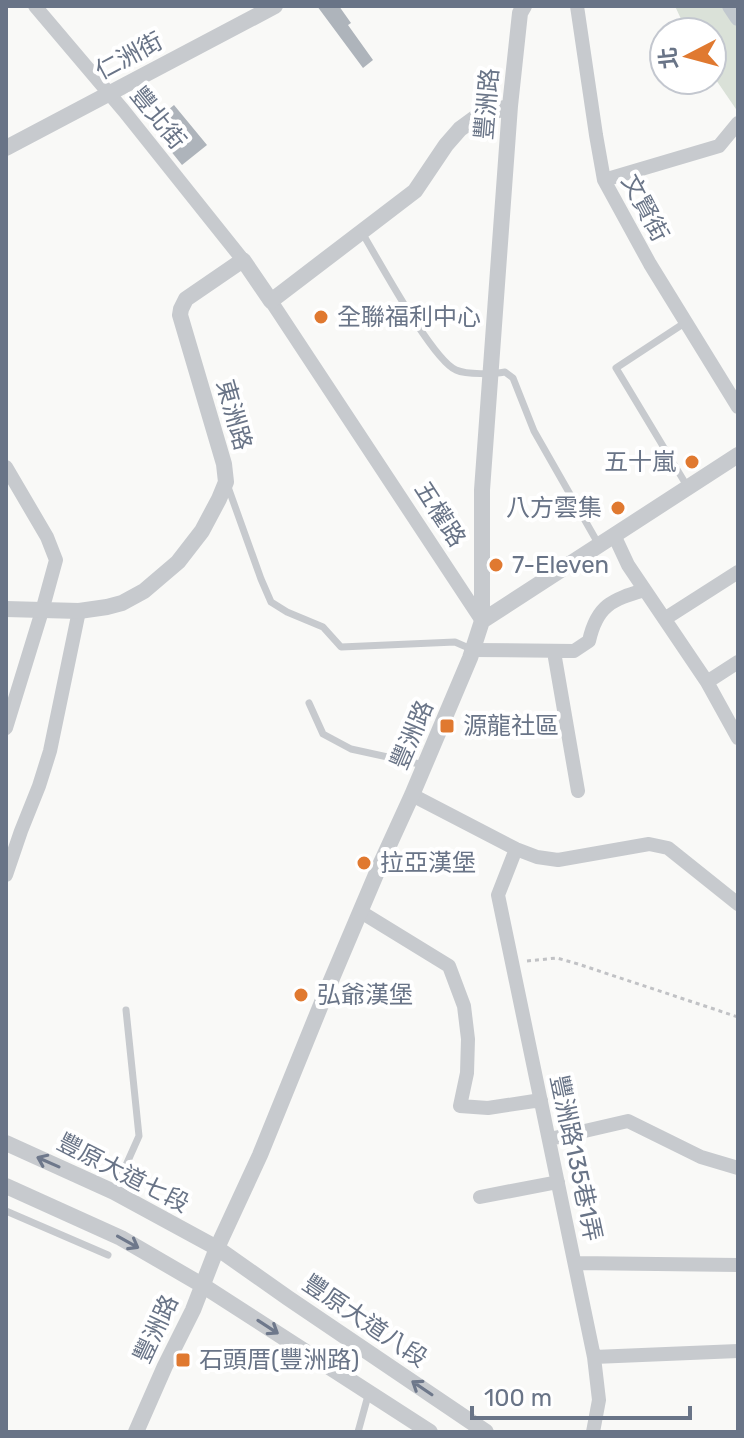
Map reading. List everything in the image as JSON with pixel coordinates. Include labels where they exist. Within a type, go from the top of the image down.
[{"type":"street","name":"豐北街","points":[[35,6],[243,260]]},
{"type":"street","name":"仁洲街","points":[[6,148],[275,6]]},
{"type":"street","name":"豐洲路","points":[[136,1432],[260,1155],[304,1043],[473,650],[482,621],[482,490],[510,106],[520,13],[524,6]]},
{"type":"street","name":"文賢街","points":[[577,6],[604,180],[650,264],[738,407]]},
{"type":"street","points":[[271,301],[415,191],[460,129],[475,118],[510,106]]},
{"type":"street","points":[[604,180],[719,146],[738,123]]},
{"type":"street","name":"五權路","points":[[243,260],[482,621]]},
{"type":"street","name":"東洲路","points":[[6,609],[79,611],[122,603],[155,584],[178,562],[202,531],[226,482],[224,464],[180,315],[183,303],[190,295],[243,260]]},
{"type":"street","points":[[482,621],[738,455]]},
{"type":"street","points":[[6,467],[47,537],[56,560],[6,728]]},
{"type":"street","points":[[614,535],[628,565],[707,682],[738,738]]},
{"type":"street","points":[[666,618],[738,572]]},
{"type":"street","points":[[473,650],[574,651],[589,641],[593,622],[606,607],[644,590]]},
{"type":"street","points":[[6,875],[50,751],[79,611]]},
{"type":"street","points":[[554,652],[578,791]]},
{"type":"street","points":[[707,682],[738,662]]},
{"type":"street","points":[[412,795],[537,857],[558,860],[649,844],[668,848],[738,904]]},
{"type":"street","name":"豐洲路135巷1弄","points":[[516,849],[498,895],[594,1357],[599,1400],[593,1432]]},
{"type":"street","points":[[361,912],[449,966],[464,1006],[468,1039],[467,1073],[460,1106],[488,1108],[541,1100]]},
{"type":"street","points":[[550,1139],[628,1121],[701,1157],[738,1168]]},
{"type":"street","name":"豐原大道七段","points":[[6,1143],[114,1192],[217,1248]]},
{"type":"street","points":[[480,1197],[558,1182]]},
{"type":"street","points":[[6,1186],[121,1238],[202,1285],[430,1432]]},
{"type":"street","name":"豐原大道八段","points":[[217,1248],[486,1432]]},
{"type":"street","points":[[576,1263],[738,1265]]},
{"type":"street","points":[[594,1357],[738,1351]]},
{"type":"lane","points":[[361,231],[431,346],[455,370],[491,375],[505,372],[513,378],[534,431],[599,545]]},
{"type":"lane","points":[[686,322],[616,368],[687,486]]},
{"type":"lane","points":[[226,482],[271,602],[323,627],[341,647],[455,642],[473,650]]},
{"type":"lane","points":[[309,703],[323,734],[351,749],[424,765]]},
{"type":"lane","points":[[114,1192],[139,1136],[126,1010]]},
{"type":"lane","points":[[19,1217],[30,1197]]},
{"type":"lane","points":[[6,1211],[108,1255]]},
{"type":"lane","points":[[358,1432],[369,1392]]},
{"type":"path","points":[[512,963],[557,958],[738,1017]]},
{"type":"shaded area","points":[[675,6],[738,6],[738,112],[727,96],[728,16],[680,16]]},
{"type":"building","points":[[317,6],[339,6],[351,23],[348,25],[373,60],[363,68]]},
{"type":"building","points":[[174,105],[207,145],[182,165],[150,125]]},
{"type":"waterway","points":[[730,6],[738,18]]},
{"type":"place","name":"全聯福利中心","points":[[321,317]]},
{"type":"place","name":"五十嵐","points":[[692,462]]},
{"type":"place","name":"八方雲集","points":[[618,508]]},
{"type":"place","name":"7-Eleven","points":[[496,565]]},
{"type":"place","name":"源龍社區","points":[[447,726]]},
{"type":"place","name":"拉亞漢堡","points":[[364,863]]},
{"type":"place","name":"弘爺漢堡","points":[[301,995]]},
{"type":"place","name":"石頭厝(豐洲路)","points":[[183,1360]]}]
